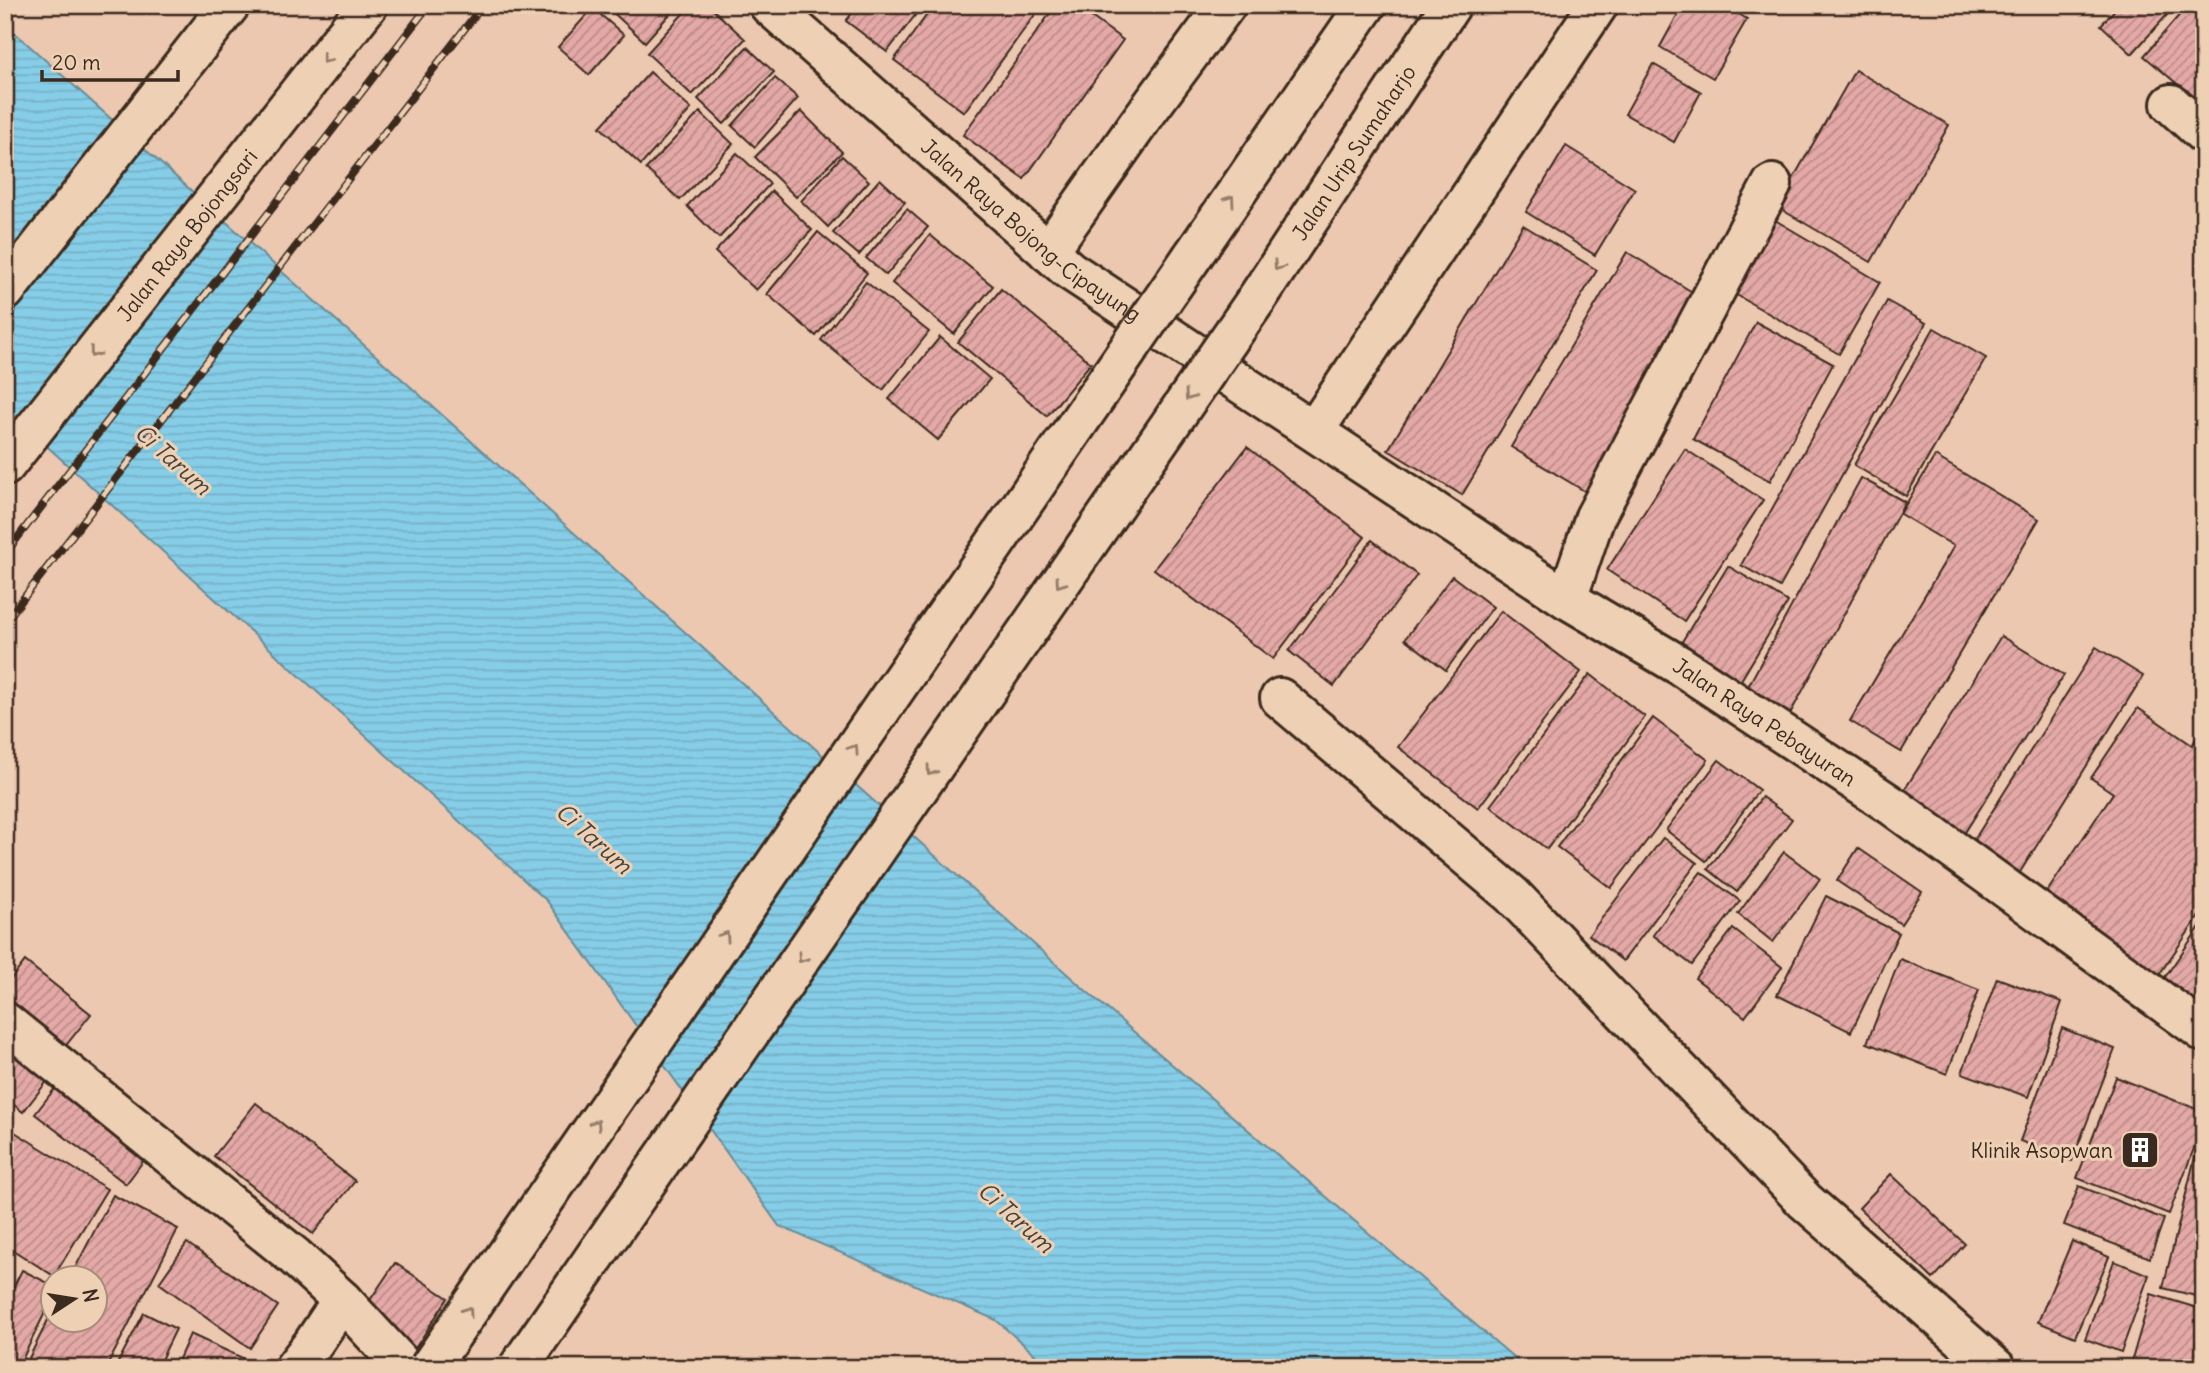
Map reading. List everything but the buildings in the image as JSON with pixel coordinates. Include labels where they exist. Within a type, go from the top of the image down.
[{"type":"main road","points":[[5,291],[230,5]]},
{"type":"main road","name":"Jalan Raya Bojongsari","points":[[5,466],[368,5]]},
{"type":"main road","name":"Jalan Raya Bojong-Cipayung","points":[[769,5],[1069,270],[1314,431]]},
{"type":"main road","points":[[1048,252],[1226,5]]},
{"type":"main road","points":[[429,1368],[1366,5]]},
{"type":"main road","name":"Jalan Urip Sumaharjo","points":[[519,1368],[1256,300],[1451,5]]},
{"type":"main road","points":[[1314,431],[1598,5]]},
{"type":"main road","points":[[2171,104],[2204,134]]},
{"type":"main road","points":[[1567,599],[1595,517],[1772,184]]},
{"type":"main road","name":"Jalan Raya Pebayuran","points":[[1314,431],[1567,599],[1679,665],[1894,807],[2204,1032]]},
{"type":"main road","points":[[1280,698],[1512,895],[1805,1201],[1996,1368]]},
{"type":"main road","points":[[5,1022],[293,1256],[342,1300],[405,1368]]},
{"type":"main road","points":[[294,1368],[342,1300]]},
{"type":"water","name":"Ci Tarum","points":[[5,24],[1084,989],[1526,1368],[1050,1368],[996,1320],[779,1226],[547,901],[5,408]]},
{"type":"railway","points":[[5,554],[429,5]]},
{"type":"railway","points":[[5,622],[483,5]]},
{"type":"place","name":"Klinik Asopwan","points":[[2140,1150]]}]
